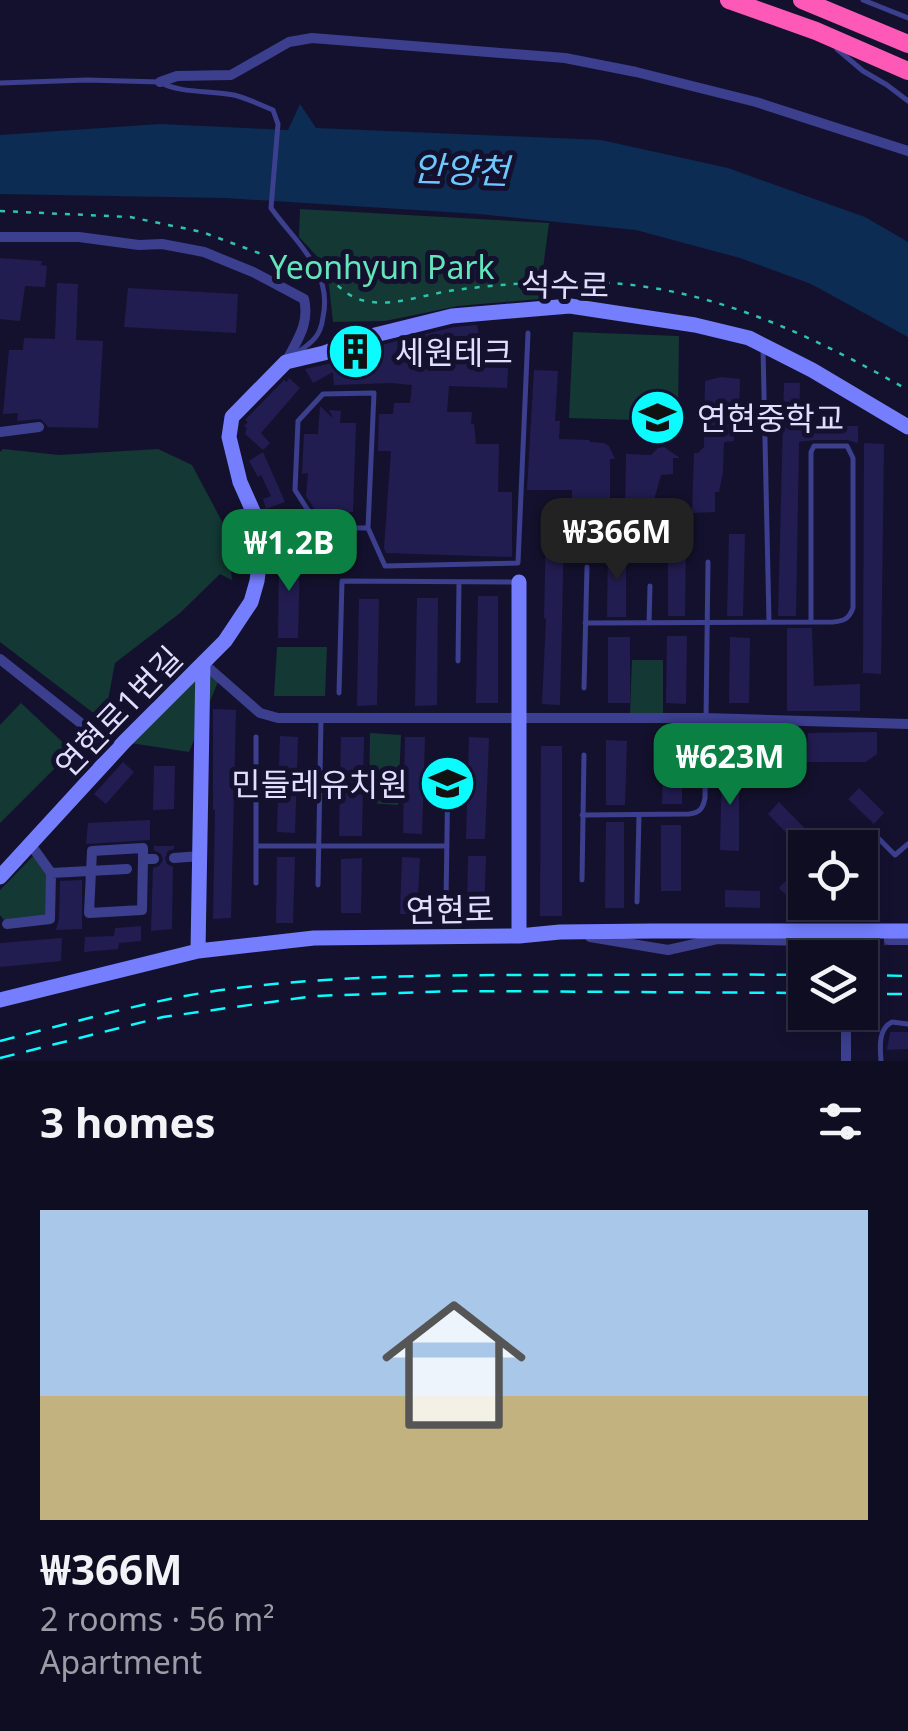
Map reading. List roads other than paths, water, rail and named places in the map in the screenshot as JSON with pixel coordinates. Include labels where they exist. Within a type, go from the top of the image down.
[{"type":"highway","points":[[729,0],[816,30],[908,71]]},
{"type":"highway","points":[[802,0],[908,44]]},
{"type":"street","points":[[160,82],[177,76],[232,75],[288,42],[312,38],[566,58],[756,102],[908,151]]},
{"type":"street","points":[[0,237],[79,237],[162,244],[204,252],[253,272],[304,299],[306,323],[286,362]]},
{"type":"street","name":"석수로","points":[[286,362],[452,316],[570,306],[695,324],[749,338],[908,427]]},
{"type":"street","name":"연현로1번길","points":[[0,876],[225,641],[251,602],[262,541],[260,526],[231,453],[230,428],[232,418],[286,362]]},
{"type":"street","points":[[0,432],[39,428]]},
{"type":"street","points":[[519,582],[519,936]]},
{"type":"street","points":[[0,659],[116,751]]},
{"type":"street","points":[[203,663],[260,712],[278,718],[705,718],[908,724]]},
{"type":"street","points":[[198,951],[203,663]]},
{"type":"street","points":[[7,924],[50,919],[51,873],[31,846]]},
{"type":"street","points":[[144,848],[148,859],[142,910],[90,913],[91,871],[92,851],[144,848]]},
{"type":"street","points":[[174,858],[200,856]]},
{"type":"street","points":[[51,873],[127,869]]},
{"type":"street","points":[[653,930],[649,935],[655,948]]},
{"type":"street","name":"연현로","points":[[0,1000],[198,951],[314,938],[653,930],[908,931]]},
{"type":"street","points":[[560,932],[668,950],[717,939],[788,941]]},
{"type":"street","points":[[889,940],[908,940]]},
{"type":"street","points":[[846,1030],[846,1061]]},
{"type":"lane","points":[[863,0],[908,18]]},
{"type":"lane","points":[[816,30],[863,71],[908,101]]},
{"type":"lane","points":[[0,84],[160,82],[169,88],[239,96],[274,110],[278,124],[270,208],[305,250],[320,276],[325,308],[321,329],[314,340],[286,362]]},
{"type":"lane","points":[[310,527],[312,514],[295,490],[298,421],[323,394],[374,393],[368,528],[385,566],[518,562],[528,333]]},
{"type":"lane","points":[[763,345],[769,623]]},
{"type":"lane","points":[[585,623],[769,623],[811,622],[844,621],[850,617],[853,458],[847,446],[814,446],[812,452],[811,622]]},
{"type":"lane","points":[[260,526],[368,528]]},
{"type":"lane","points":[[582,815],[693,814],[702,808],[708,562]]},
{"type":"lane","points":[[584,688],[587,567]]},
{"type":"lane","points":[[339,692],[342,581],[519,582]]},
{"type":"lane","points":[[458,582],[458,661]]},
{"type":"lane","points":[[649,623],[650,586]]},
{"type":"lane","points":[[318,885],[321,719]]},
{"type":"lane","points":[[256,737],[256,884]]},
{"type":"lane","points":[[582,880],[584,755]]},
{"type":"lane","points":[[446,902],[448,768]]},
{"type":"lane","points":[[637,902],[639,815]]},
{"type":"lane","points":[[878,838],[895,855],[908,844]]},
{"type":"lane","points":[[256,846],[447,846]]},
{"type":"lane","points":[[881,1061],[884,1026],[892,1022],[908,1024]]},
{"type":"water","name":"안양천","points":[[300,104],[316,128],[601,140],[728,168],[865,217],[908,242],[908,337],[811,284],[740,258],[636,230],[479,214],[225,198],[0,194],[0,135],[160,124],[288,130]]},
{"type":"tunnel","points":[[878,941],[889,940]]},
{"type":"railway","points":[[0,1041],[171,999],[311,981],[473,975],[788,975]]},
{"type":"railway","points":[[878,975],[908,976]]},
{"type":"railway","points":[[0,1058],[163,1017],[314,996],[457,991],[788,993]]},
{"type":"railway","points":[[878,994],[908,994]]},
{"type":"place","name":"세원테크","points":[[356,351]]},
{"type":"place","name":"연현중학교","points":[[658,417]]},
{"type":"place","name":"민들레유치원","points":[[447,783]]},
{"type":"park label","name":"Yeonhyun Park","points":[[382,266]]}]
